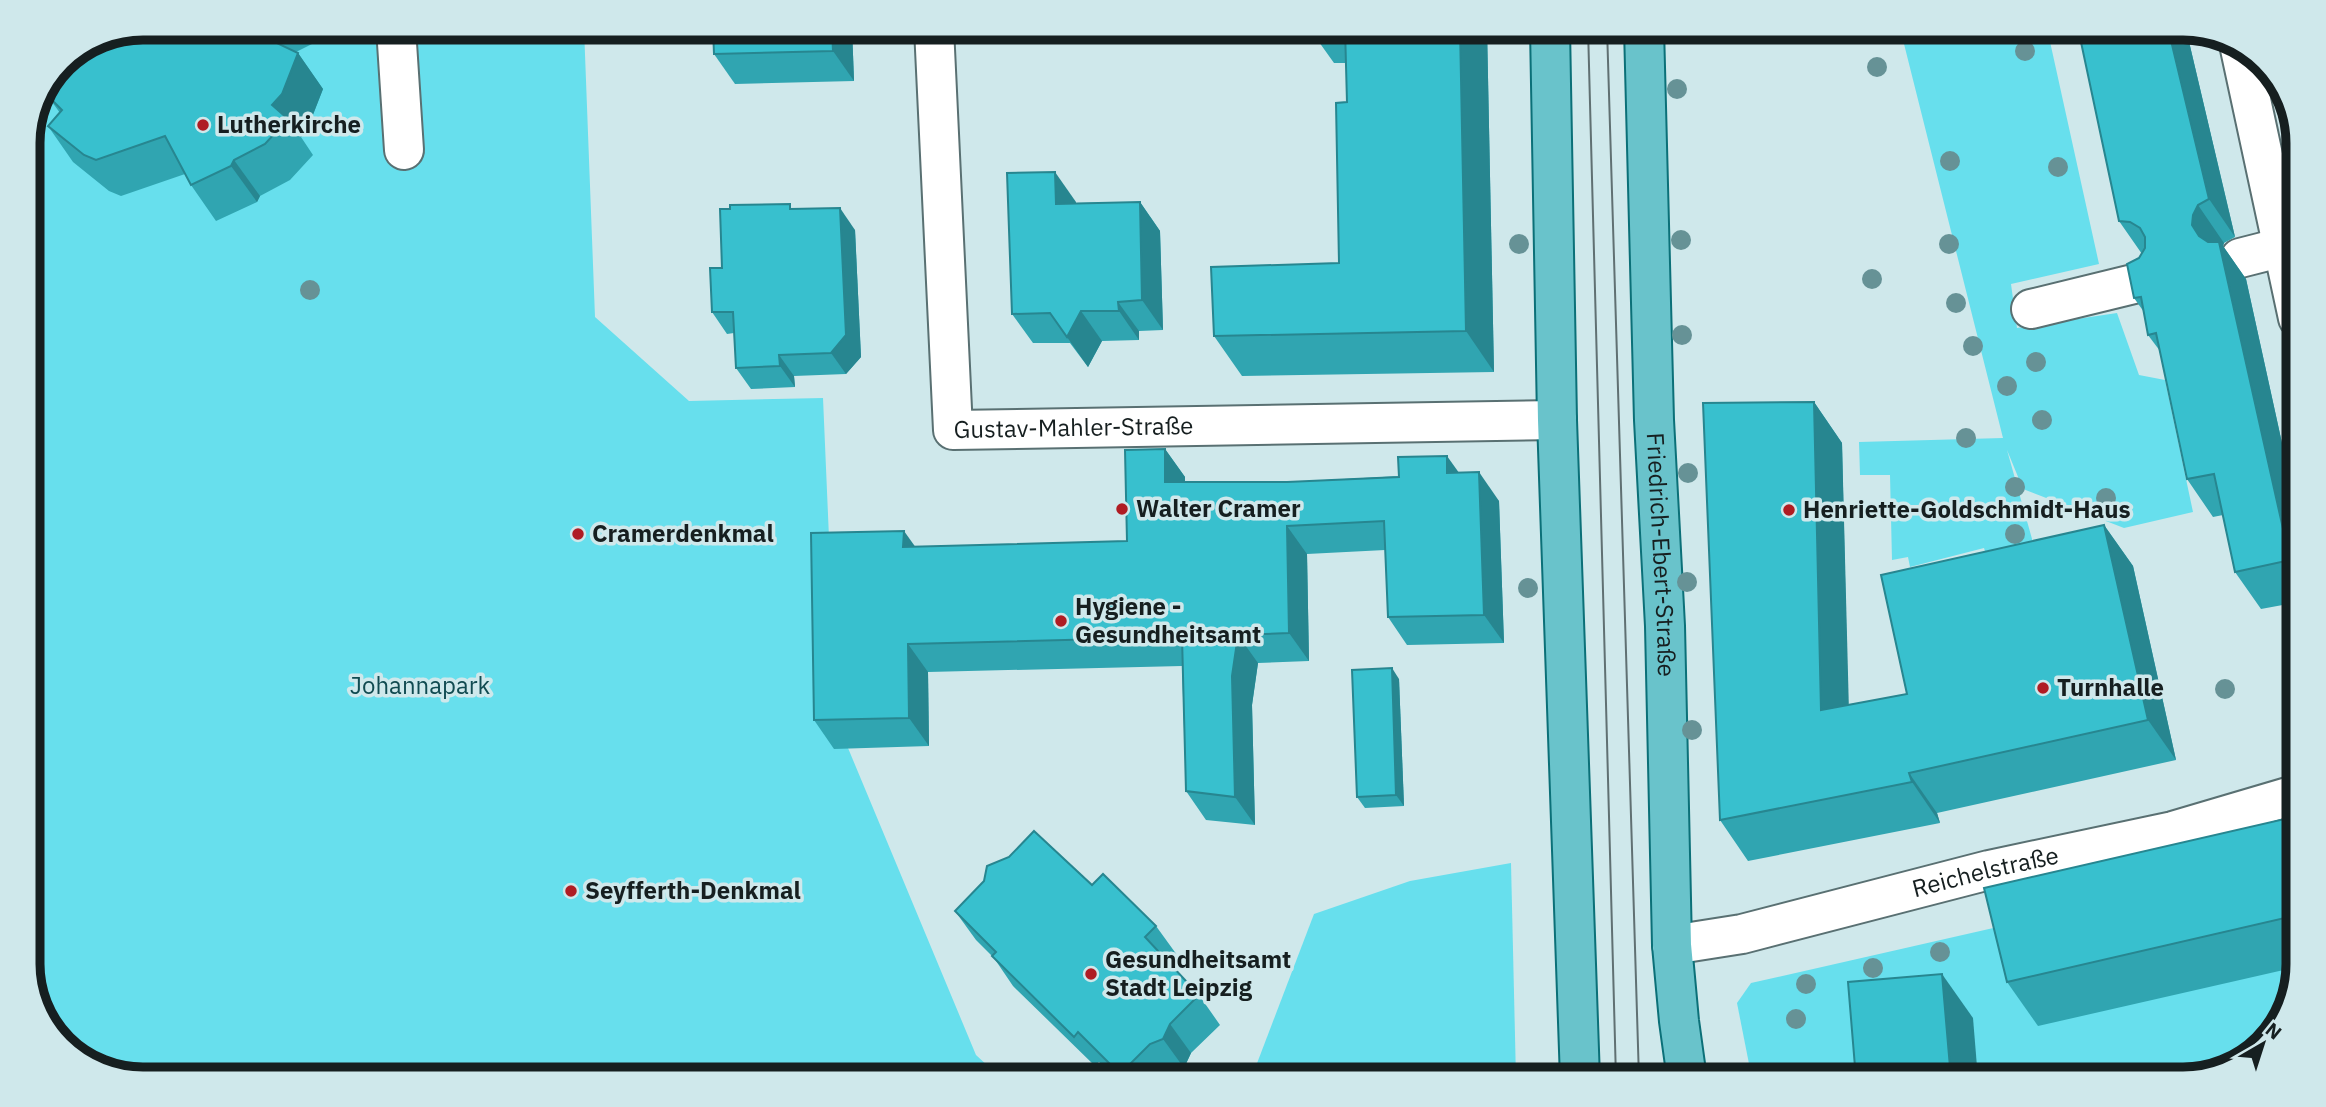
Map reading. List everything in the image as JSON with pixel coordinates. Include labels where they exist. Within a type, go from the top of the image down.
[{"type":"main road","points":[[1550,40],[1557,420],[1580,1067]]},
{"type":"main road","name":"Friedrich-Ebert-Straße","points":[[1644,40],[1654,420],[1665,626],[1672,945],[1685,1067]]},
{"type":"street","points":[[397,40],[404,150]]},
{"type":"street","name":"Gustav-Mahler-Straße","points":[[935,40],[953,430],[1557,420]]},
{"type":"street","points":[[2242,60],[2286,261]]},
{"type":"street","points":[[2241,258],[2283,247]]},
{"type":"street","points":[[2031,309],[2150,280]]},
{"type":"street","name":"Reichelstraße","points":[[1672,945],[1742,934],[1989,870],[2173,831],[2286,798]]},
{"type":"green space","name":"Johannapark","points":[[143,40],[584,40],[595,317],[689,401],[823,398],[834,748],[848,748],[976,1055],[989,1067],[143,1067],[104,1059],[80,1046],[70,1037],[61,1027],[48,1003],[40,971],[40,136],[51,97],[61,80],[75,66],[110,46]]},
{"type":"green space","points":[[1903,40],[2050,40],[2099,264],[2011,284],[2017,328],[2117,313],[2139,375],[2165,380],[2193,512],[2124,528],[2023,489],[2007,450],[2045,585],[1999,596],[1984,548],[1910,567],[1908,557],[1892,560],[1890,475],[1860,475],[1859,442],[2003,438]]},
{"type":"green space","points":[[2286,862],[2286,964],[2278,1003],[2275,1009],[2228,1009],[2228,1056],[2210,1063],[2183,1067],[1750,1067],[1737,1003],[1751,983]]},
{"type":"green space","points":[[1511,863],[1516,1067],[1256,1067],[1314,914],[1410,881]]},
{"type":"building","name":"Lutherkirche","points":[[270,40],[298,53],[282,94],[272,105],[288,119],[265,144],[234,160],[231,166],[191,185],[165,136],[96,160],[84,155],[48,126],[62,110],[50,98],[61,80],[92,54],[130,41]]},
{"type":"building","points":[[713,40],[833,40],[833,51],[714,54]]},
{"type":"building","points":[[1345,40],[1460,40],[1466,331],[1214,336],[1211,267],[1339,263],[1336,103],[1347,102]]},
{"type":"building","points":[[2081,40],[2171,40],[2209,199],[2198,205],[2192,225],[2199,236],[2208,242],[2219,242],[2286,542],[2286,561],[2235,572],[2214,474],[2187,479],[2156,333],[2148,335],[2141,297],[2134,298],[2127,264],[2139,258],[2145,248],[2145,237],[2140,228],[2130,222],[2119,221]]},
{"type":"building","points":[[1055,172],[1056,204],[1140,202],[1142,300],[1118,302],[1119,311],[1081,311],[1067,337],[1050,313],[1012,314],[1007,173]]},
{"type":"building","points":[[790,204],[790,209],[840,208],[846,335],[831,353],[779,355],[780,366],[736,368],[733,312],[712,312],[710,268],[722,268],[720,209],[730,209],[730,205]]},
{"type":"building","points":[[1814,402],[1821,710],[1907,694],[1881,575],[2104,525],[2148,720],[1909,773],[1912,782],[1720,820],[1703,403]]},
{"type":"building","points":[[1165,449],[1165,482],[1287,482],[1399,477],[1398,457],[1447,456],[1447,473],[1479,472],[1484,615],[1388,617],[1384,521],[1287,526],[1289,633],[1238,635],[1232,676],[1235,797],[1186,791],[1182,637],[908,644],[909,718],[814,720],[811,533],[904,531],[903,547],[1127,541],[1125,450]]},
{"type":"building","points":[[1392,668],[1396,795],[1357,797],[1352,670]]},
{"type":"building","points":[[2286,819],[2286,918],[2007,982],[1984,888]]},
{"type":"building","name":"Gesundheitsamt Stadt Leipzig","points":[[1034,831],[1092,885],[1103,874],[1156,926],[1145,937],[1199,995],[1170,1024],[1163,1039],[1150,1044],[1127,1067],[1113,1067],[1078,1032],[1074,1037],[992,956],[996,952],[955,911],[984,881],[987,866],[1009,857]]},
{"type":"building","points":[[1942,974],[1950,1067],[1855,1067],[1848,982]]},
{"type":"tram line","points":[[1588,40],[1616,1067]]},
{"type":"tram line","points":[[1607,40],[1639,1067]]},
{"type":"place","name":"Lutherkirche","points":[[203,125]]},
{"type":"place","name":"Walter Cramer","points":[[1122,509]]},
{"type":"place","name":"Henriette-Goldschmidt-Haus","points":[[1789,510]]},
{"type":"place","name":"Cramerdenkmal","points":[[578,534]]},
{"type":"place","name":"Hygiene - Gesundheitsamt","points":[[1061,621]]},
{"type":"place","name":"Turnhalle","points":[[2043,688]]},
{"type":"place","name":"Seyfferth-Denkmal","points":[[571,891]]},
{"type":"place","name":"Gesundheitsamt Stadt Leipzig","points":[[1091,974]]}]
